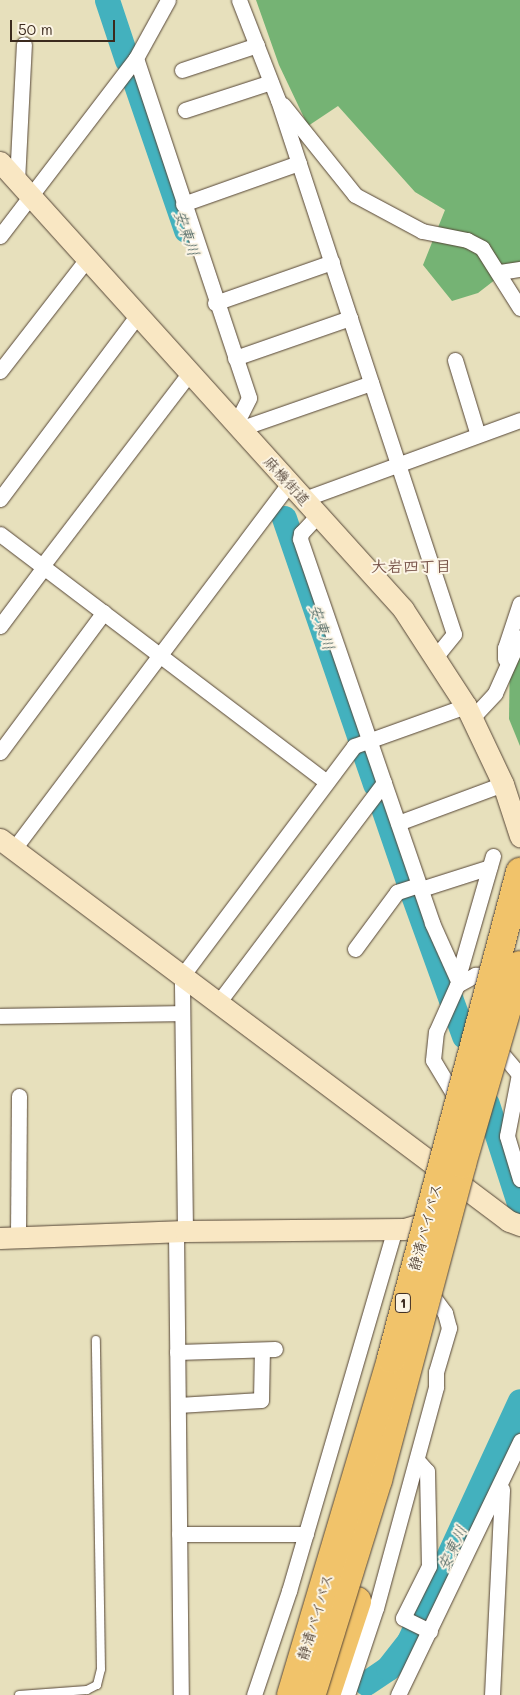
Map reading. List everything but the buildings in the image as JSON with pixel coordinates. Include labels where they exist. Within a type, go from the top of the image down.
[{"type":"highway","name":"静清バイパス","points":[[291,1695],[356,1484],[520,872]]},
{"type":"highway","name":"1","points":[[508,972],[498,949],[520,914]]},
{"type":"highway","name":"1","points":[[508,972],[508,947],[520,926]]},
{"type":"highway","name":"静清バイパス","points":[[312,1695],[378,1480],[470,1107],[508,972]]},
{"type":"highway","name":"1","points":[[273,1695],[436,1142],[467,1069]]},
{"type":"highway","name":"1","points":[[286,1695],[322,1590],[438,1169],[470,1107]]},
{"type":"highway","name":"1","points":[[312,1695],[380,1480],[452,1216],[460,1185],[470,1107]]},
{"type":"highway","name":"1","points":[[326,1695],[358,1601],[410,1432],[437,1328],[470,1182],[470,1107]]},
{"type":"street","points":[[0,236],[24,189],[136,58],[168,0]]},
{"type":"street","points":[[239,0],[278,100],[454,634],[436,656]]},
{"type":"street","points":[[24,44],[24,189]]},
{"type":"street","points":[[182,70],[257,45]]},
{"type":"street","points":[[136,58],[215,303],[249,398],[237,427]]},
{"type":"street","points":[[185,110],[271,82]]},
{"type":"street","points":[[278,100],[355,195],[422,231],[467,240],[482,248],[500,272],[520,308]]},
{"type":"street","name":"麻機街道","points":[[0,162],[189,374],[403,609],[436,656],[469,712],[503,784],[520,836]]},
{"type":"street","points":[[183,204],[299,163]]},
{"type":"street","points":[[0,371],[87,259]]},
{"type":"street","points":[[215,303],[332,262]]},
{"type":"street","points":[[500,272],[520,269]]},
{"type":"street","points":[[0,500],[137,316]]},
{"type":"street","points":[[235,358],[350,318]]},
{"type":"street","points":[[455,360],[478,435]]},
{"type":"street","points":[[0,626],[189,374]]},
{"type":"street","points":[[237,427],[371,383]]},
{"type":"street","points":[[520,420],[398,464],[297,491],[6,845],[509,1222],[520,1225]]},
{"type":"street","points":[[318,515],[301,533],[300,538],[432,923],[458,982]]},
{"type":"street","points":[[0,534],[327,782]]},
{"type":"street","points":[[504,672],[505,648],[520,603]]},
{"type":"street","points":[[0,752],[104,612]]},
{"type":"street","points":[[181,1695],[177,1352],[182,976],[354,746],[469,712],[495,693],[520,638]]},
{"type":"street","points":[[218,1003],[384,783]]},
{"type":"street","points":[[398,823],[503,784]]},
{"type":"street","points":[[355,950],[397,892],[420,887],[492,861],[458,982],[442,1011],[432,1048],[433,1060],[470,1107]]},
{"type":"street","points":[[458,982],[475,975],[508,972]]},
{"type":"street","points":[[0,1016],[181,1013]]},
{"type":"street","points":[[503,1055],[520,1074],[507,1136],[520,1179]]},
{"type":"street","points":[[19,1096],[9,1238],[180,1231],[395,1229],[452,1216]]},
{"type":"street","points":[[254,1695],[306,1534],[395,1229]]},
{"type":"street","points":[[347,1695],[376,1608],[417,1460],[448,1328],[445,1313],[431,1294]]},
{"type":"street","points":[[177,1352],[269,1350],[261,1400],[178,1405]]},
{"type":"street","points":[[398,1695],[503,1482],[520,1441]]},
{"type":"street","points":[[417,1460],[427,1471],[429,1566],[403,1618],[430,1632]]},
{"type":"street","points":[[492,1695],[503,1482]]},
{"type":"street","points":[[179,1534],[306,1534]]},
{"type":"lane","points":[[19,1695],[87,1690],[97,1684],[101,1669],[96,1340]]},
{"type":"green space","points":[[256,0],[520,0],[520,267],[509,269],[478,293],[452,301],[423,265],[445,210],[415,192],[338,106],[308,126],[279,65]]},
{"type":"green space","points":[[520,621],[520,746],[509,719],[510,648]]},
{"type":"waterway","name":"安東川","points":[[107,0],[127,60]]},
{"type":"waterway","name":"安東川","points":[[133,76],[186,230]]},
{"type":"waterway","name":"安東川","points":[[284,518],[359,736]]},
{"type":"waterway","name":"安東川","points":[[363,749],[375,784]]},
{"type":"waterway","name":"安東川","points":[[380,799],[408,881]]},
{"type":"waterway","name":"安東川","points":[[413,895],[464,1036]]},
{"type":"waterway","name":"安東川","points":[[487,1104],[519,1203]]},
{"type":"waterway","name":"安東川","points":[[366,1683],[388,1668],[409,1641],[520,1401]]},
{"type":"district","name":"大岩四丁目","points":[[411,566]]}]
